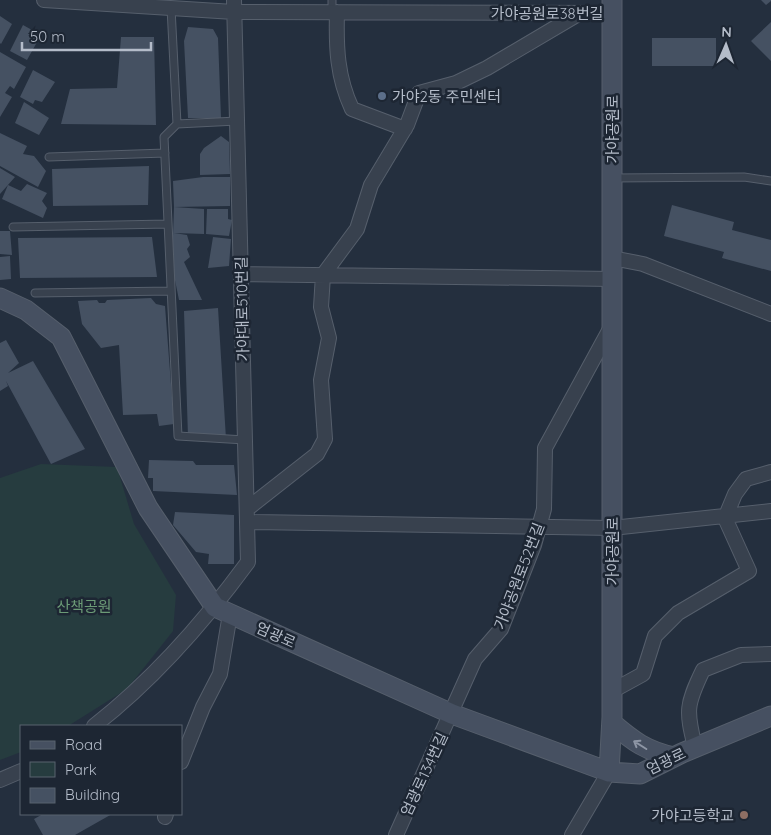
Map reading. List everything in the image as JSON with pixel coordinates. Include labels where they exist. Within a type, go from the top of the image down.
[{"type":"main road","name":"가야공원로","points":[[609,772],[612,723],[612,7]]},
{"type":"main road","points":[[0,298],[26,310],[61,337],[148,508],[222,611]]},
{"type":"main road","name":"엄광로","points":[[222,611],[452,714],[609,772],[640,774],[674,757],[771,716]]},
{"type":"main road","points":[[612,723],[636,743],[652,752],[674,757]]},
{"type":"street","name":"가야공원로38번길","points":[[44,0],[171,8],[234,6],[580,14],[612,7]]},
{"type":"street","name":"가야대로510번길","points":[[95,725],[135,692],[222,611],[248,562],[234,6]]},
{"type":"street","points":[[334,8],[336,52],[343,90],[352,109],[405,129]]},
{"type":"street","points":[[247,516],[317,454],[325,439],[321,380],[328,338],[321,307],[324,275],[357,229],[371,185],[405,129],[419,93],[456,83],[487,68],[580,14]]},
{"type":"street","points":[[612,258],[643,264],[771,314]]},
{"type":"street","points":[[241,274],[612,278]]},
{"type":"street","name":"가야공원로52번길","points":[[452,714],[475,659],[501,629],[539,527],[544,509],[545,448],[612,324]]},
{"type":"street","points":[[612,691],[642,674],[655,636],[678,613],[750,571],[725,518],[735,494],[746,479],[771,472]]},
{"type":"street","points":[[247,516],[612,528],[771,511]]},
{"type":"street","points":[[182,760],[203,707],[220,674],[222,611]]},
{"type":"street","name":"엄광로","points":[[695,748],[687,717],[692,692],[703,670],[741,655],[771,654]]},
{"type":"street","name":"엄광로134번길","points":[[396,835],[452,714]]},
{"type":"street","points":[[0,780],[20,771]]},
{"type":"street","name":"가야공원로","points":[[572,835],[609,772]]},
{"type":"lane","points":[[171,8],[176,124]]},
{"type":"lane","points":[[237,121],[176,124],[164,137],[178,436],[245,440]]},
{"type":"lane","points":[[49,157],[165,153]]},
{"type":"lane","points":[[612,178],[744,177],[771,182]]},
{"type":"lane","points":[[14,227],[168,224]]},
{"type":"lane","points":[[35,293],[171,291]]},
{"type":"green space","name":"산책공원","points":[[41,464],[117,467],[134,524],[176,595],[173,631],[127,689],[70,725],[20,725],[20,752],[0,760],[0,478]]},
{"type":"building","points":[[761,0],[771,0],[771,1],[766,5]]},
{"type":"building","points":[[0,16],[12,24],[1,44],[0,43]]},
{"type":"building","points":[[771,22],[771,61],[751,41]]},
{"type":"building","points":[[23,25],[41,35],[27,60],[10,51]]},
{"type":"building","points":[[188,27],[213,29],[218,38],[221,118],[188,118],[184,41]]},
{"type":"building","points":[[121,37],[154,37],[156,125],[61,124],[70,89],[117,88]]},
{"type":"building","points":[[652,38],[716,38],[716,66],[652,66]]},
{"type":"building","points":[[0,52],[26,67],[14,89],[10,86],[5,93],[12,97],[0,117]]},
{"type":"building","points":[[33,70],[55,82],[42,102],[35,100],[33,104],[20,97]]},
{"type":"building","points":[[24,102],[49,118],[39,135],[15,123]]},
{"type":"building","points":[[0,133],[27,146],[23,154],[34,156],[46,171],[38,187],[0,166]]},
{"type":"building","points":[[221,136],[229,142],[230,174],[200,175],[200,154],[204,148]]},
{"type":"building","points":[[149,166],[148,205],[53,206],[52,169]]},
{"type":"building","points":[[0,168],[15,177],[0,194]]},
{"type":"building","points":[[203,177],[230,177],[230,206],[174,207],[173,181]]},
{"type":"building","points":[[27,184],[47,193],[42,201],[47,208],[43,218],[2,199],[8,185],[21,191]]},
{"type":"building","points":[[672,205],[734,222],[732,230],[771,240],[771,271],[722,258],[724,252],[664,236]]},
{"type":"building","points":[[174,207],[204,209],[204,234],[174,233],[187,235],[190,245],[187,249],[190,257],[184,262],[202,300],[179,300],[172,265]]},
{"type":"building","points":[[207,209],[228,209],[228,219],[232,220],[229,236],[206,234]]},
{"type":"building","points":[[0,231],[10,231],[12,255],[0,254]]},
{"type":"building","points":[[152,237],[157,277],[20,278],[18,238]]},
{"type":"building","points":[[213,237],[231,239],[229,266],[208,268]]},
{"type":"building","points":[[10,256],[11,279],[0,280],[0,257]]},
{"type":"building","points":[[151,298],[156,304],[165,306],[174,424],[159,426],[157,414],[123,415],[119,345],[101,348],[82,324],[78,301],[97,300],[99,303],[105,303],[107,300]]},
{"type":"building","points":[[218,308],[226,439],[188,437],[184,311]]},
{"type":"building","points":[[6,340],[19,363],[8,373],[33,361],[85,449],[51,464],[6,381],[8,386],[0,391],[0,343]]},
{"type":"building","points":[[149,460],[193,461],[196,465],[234,465],[237,495],[153,491],[153,478],[148,478]]},
{"type":"building","points":[[175,512],[234,515],[234,564],[208,564],[209,554],[196,552],[173,525]]},
{"type":"building","points":[[41,815],[110,815],[75,835],[43,835],[34,819]]},
{"type":"place","name":"가야2동 주민센터","points":[[382,96]]},
{"type":"place","name":"가야고등학교","points":[[744,815]]}]
